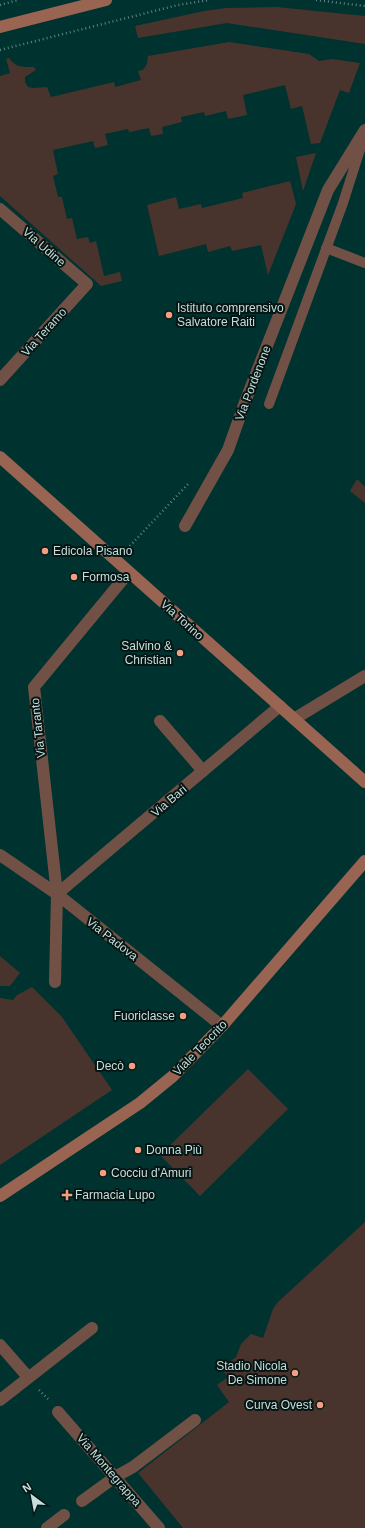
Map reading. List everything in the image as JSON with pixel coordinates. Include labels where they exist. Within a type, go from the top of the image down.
[{"type":"street","points":[[0,27],[106,0]]},
{"type":"street","name":"Via Pordenone","points":[[185,526],[228,450],[245,402],[328,190],[365,130]]},
{"type":"street","name":"Via Udine","points":[[0,209],[87,284]]},
{"type":"street","name":"Via Teramo","points":[[0,380],[87,284]]},
{"type":"street","name":"Via Torino","points":[[0,457],[365,782]]},
{"type":"street","name":"Via Taranto","points":[[55,982],[57,894],[34,687],[129,572]]},
{"type":"street","points":[[294,719],[365,676]]},
{"type":"street","name":"Via Bari","points":[[57,894],[280,706]]},
{"type":"street","points":[[160,721],[203,771]]},
{"type":"street","name":"Via Padova","points":[[0,855],[57,894],[222,1026]]},
{"type":"street","name":"Viale Teocrito","points":[[0,1196],[140,1103],[173,1076],[222,1026],[365,861]]},
{"type":"street","points":[[0,1400],[92,1328]]},
{"type":"street","points":[[0,1345],[28,1377]]},
{"type":"street","name":"Via Montegrappa","points":[[58,1412],[159,1528]]},
{"type":"street","points":[[82,1501],[115,1477],[134,1467],[195,1420]]},
{"type":"street","points":[[47,1528],[64,1515]]},
{"type":"lane","points":[[269,404],[326,248],[365,134]]},
{"type":"lane","points":[[326,248],[365,263]]},
{"type":"path","points":[[0,5],[18,0]]},
{"type":"path","points":[[0,50],[178,5],[209,0]]},
{"type":"path","points":[[316,0],[365,6]]},
{"type":"path","points":[[28,1377],[58,1412]]},
{"type":"shaded area","points":[[277,7],[365,16],[365,44],[227,23],[138,38],[135,26],[204,11],[226,8]]},
{"type":"shaded area","points":[[229,42],[309,54],[319,61],[332,59],[360,63],[349,93],[340,90],[320,143],[311,144],[302,106],[291,109],[285,85],[243,95],[247,115],[228,119],[226,111],[205,116],[204,112],[181,117],[182,122],[162,127],[163,134],[151,136],[149,128],[129,132],[128,129],[105,134],[108,145],[95,148],[93,141],[53,150],[58,174],[53,176],[58,197],[62,197],[67,219],[72,218],[77,239],[88,237],[90,243],[96,241],[104,276],[120,272],[122,281],[101,286],[0,196],[0,76],[10,73],[6,59],[9,58],[14,64],[20,66],[34,67],[36,70],[25,77],[25,82],[28,87],[47,87],[51,97],[114,82],[115,87],[141,80],[138,71],[143,70],[147,64],[148,56]]},
{"type":"shaded area","points":[[316,153],[303,191],[296,157]]},
{"type":"shaded area","points":[[290,181],[296,204],[268,275],[261,245],[232,251],[230,246],[208,252],[206,244],[159,256],[147,205],[176,197],[179,209],[201,204],[202,208],[243,198],[242,193]]},
{"type":"shaded area","points":[[357,479],[365,487],[365,503],[350,491]]},
{"type":"shaded area","points":[[0,956],[20,973],[10,986],[0,986]]},
{"type":"shaded area","points":[[32,987],[62,1017],[112,1090],[0,1165],[0,998],[13,1000],[17,995]]},
{"type":"shaded area","points":[[248,1069],[288,1109],[200,1196],[160,1155]]},
{"type":"shaded area","name":"Stadio Nicola De Simone","points":[[365,1222],[365,1528],[183,1528],[138,1473],[229,1402],[217,1385],[228,1377],[221,1368],[236,1357],[241,1344],[251,1334],[263,1338],[273,1309],[278,1302]]},
{"type":"place","name":"Istituto comprensivo Salvatore Raiti","points":[[169,315]]},
{"type":"place","name":"Edicola Pisano","points":[[45,551]]},
{"type":"place","name":"Formosa","points":[[74,577]]},
{"type":"place","name":"Salvino & Christian","points":[[180,653]]},
{"type":"place","name":"Fuoriclasse","points":[[183,1016]]},
{"type":"place","name":"Decò","points":[[132,1066]]},
{"type":"place","name":"Donna Più","points":[[138,1150]]},
{"type":"place","name":"Cocciu d'Amuri","points":[[103,1173]]},
{"type":"place","name":"Farmacia Lupo","points":[[67,1195]]},
{"type":"place","name":"Stadio Nicola De Simone","points":[[295,1373]]},
{"type":"place","name":"Curva Ovest","points":[[320,1405]]}]
